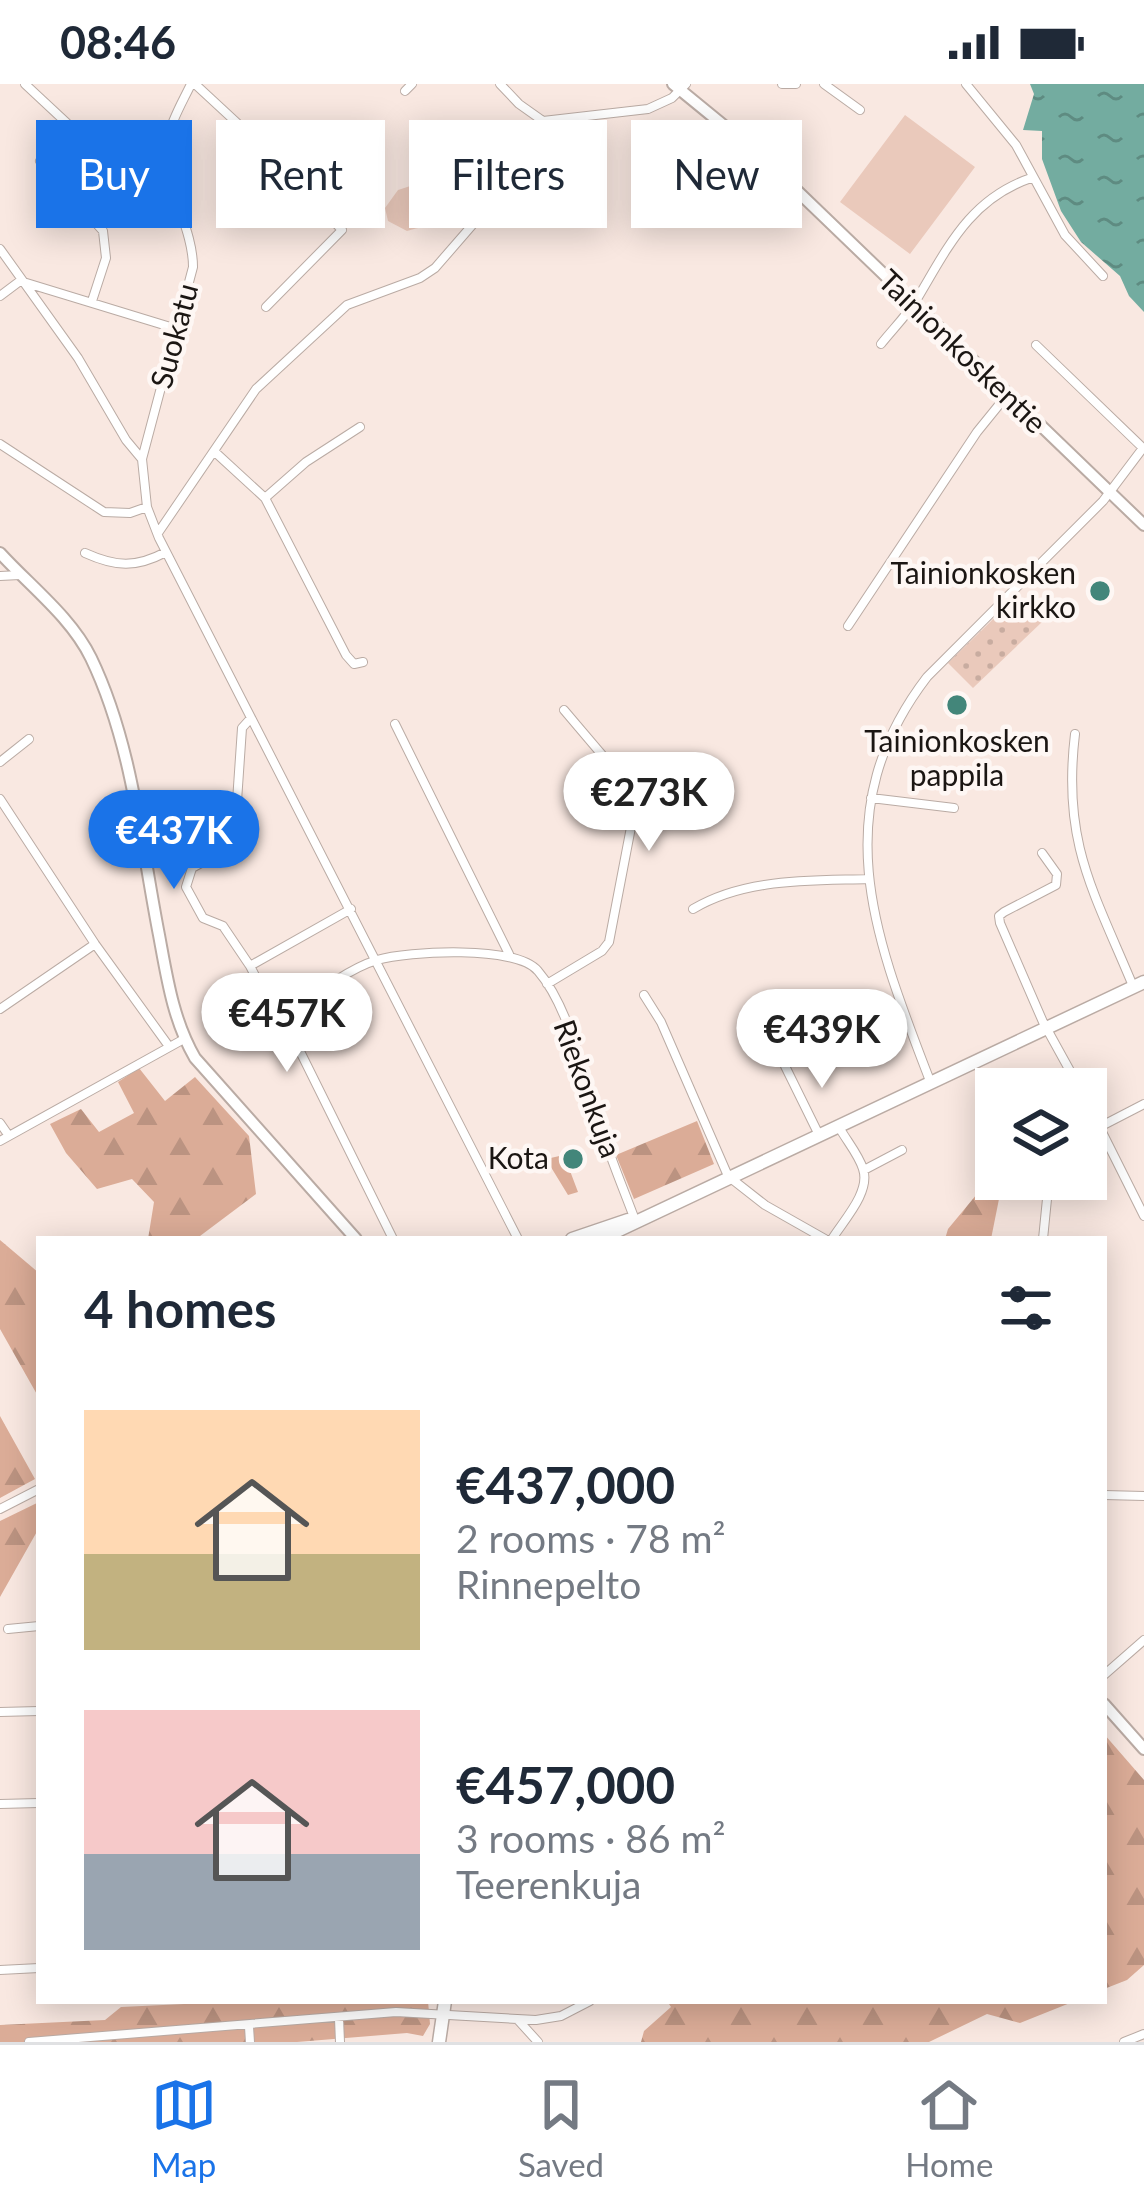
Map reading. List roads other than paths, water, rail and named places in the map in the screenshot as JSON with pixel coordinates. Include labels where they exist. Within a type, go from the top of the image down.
[{"type":"main road","points":[[587,1236],[621,1229],[1139,985]]},
{"type":"main road","points":[[440,2042],[444,2007]]},
{"type":"street","points":[[25,84],[64,120]]},
{"type":"street","points":[[175,120],[193,84],[232,120]]},
{"type":"street","points":[[500,84],[542,120]]},
{"type":"street","points":[[782,84],[796,84]]},
{"type":"street","points":[[824,84],[860,110]]},
{"type":"street","points":[[966,84],[1016,146],[1065,235],[1103,275]]},
{"type":"street","points":[[552,120],[648,109],[680,86]]},
{"type":"street","name":"Tainionkoskentie","points":[[680,86],[761,156],[909,309],[1144,525]]},
{"type":"street","points":[[881,344],[975,211],[995,195],[1031,178]]},
{"type":"street","points":[[92,301],[106,258],[100,228]]},
{"type":"street","name":"Suokatu","points":[[187,228],[193,247],[188,293],[142,459],[147,507],[516,1236]]},
{"type":"street","points":[[266,307],[340,228]]},
{"type":"street","points":[[158,535],[256,389],[347,305],[420,278],[470,228]]},
{"type":"street","points":[[0,249],[142,459]]},
{"type":"street","points":[[20,281],[177,328]]},
{"type":"street","points":[[0,296],[20,281]]},
{"type":"street","points":[[930,1082],[880,944],[869,879],[872,798],[887,743],[919,688],[1110,494],[1141,454],[1140,442],[1036,345]]},
{"type":"street","points":[[848,626],[977,432],[1007,395]]},
{"type":"street","points":[[265,498],[305,462],[360,427]]},
{"type":"street","points":[[0,444],[104,512],[130,513],[147,507]]},
{"type":"street","points":[[216,453],[265,498],[346,655],[354,664],[363,662]]},
{"type":"street","points":[[86,553],[121,566],[142,564],[166,552]]},
{"type":"street","points":[[0,554],[77,635],[91,657],[125,758],[170,993],[184,1039],[195,1058],[353,1236]]},
{"type":"street","points":[[0,577],[20,575]]},
{"type":"street","points":[[547,984],[609,942],[637,796],[564,710]]},
{"type":"street","points":[[251,718],[242,728],[234,845],[192,868],[186,887],[203,918],[223,926],[284,1019],[392,1236]]},
{"type":"street","points":[[395,724],[510,956]]},
{"type":"street","points":[[1075,734],[1070,786],[1079,858],[1139,985]]},
{"type":"street","points":[[0,762],[29,739]]},
{"type":"street","points":[[872,798],[954,808]]},
{"type":"street","points":[[0,799],[167,1045]]},
{"type":"street","points":[[1042,853],[1057,874],[1056,885],[999,916],[1046,1028],[1068,1068]]},
{"type":"street","points":[[693,909],[743,887],[869,879]]},
{"type":"street","points":[[250,966],[351,908]]},
{"type":"street","points":[[0,1009],[95,944]]},
{"type":"street","points":[[284,1019],[377,960],[474,951],[510,956]]},
{"type":"street","name":"Riekonkuja","points":[[510,956],[531,963],[547,984],[570,1035],[635,1220]]},
{"type":"street","points":[[644,995],[661,1022],[728,1176],[765,1205],[822,1236]]},
{"type":"street","points":[[0,1124],[4,1138],[184,1039]]},
{"type":"street","points":[[785,1066],[818,1135]]},
{"type":"street","points":[[1107,1121],[1144,1104]]},
{"type":"street","points":[[830,1236],[859,1197],[864,1170],[838,1125]]},
{"type":"street","points":[[1107,1139],[1144,1216]]},
{"type":"street","points":[[864,1170],[902,1150]]},
{"type":"street","points":[[1043,1236],[1047,1200]]},
{"type":"street","points":[[0,1509],[36,1491]]},
{"type":"street","points":[[1107,1495],[1144,1496]]},
{"type":"street","points":[[8,1628],[36,1626]]},
{"type":"street","points":[[1107,1672],[1144,1640]]},
{"type":"street","points":[[1107,1707],[1144,1749]]},
{"type":"street","points":[[0,1712],[36,1711]]},
{"type":"street","points":[[0,1804],[36,1803]]},
{"type":"street","points":[[0,1970],[36,1968]]},
{"type":"street","points":[[29,2042],[444,2007],[517,2019],[561,2016],[584,2004]]},
{"type":"street","points":[[339,2019],[340,2042]]},
{"type":"street","points":[[517,2019],[534,2040]]},
{"type":"street","points":[[249,2027],[250,2042]]},
{"type":"street","points":[[1124,2042],[1144,2033]]},
{"type":"water","points":[[1030,84],[1144,84],[1144,312],[1129,296],[1120,276],[1081,242],[1061,211],[1042,159],[1042,131],[1023,130],[1034,94]]},
{"type":"place","name":"Tainionkosken kirkko","points":[[1100,591]]},
{"type":"place","name":"Tainionkosken pappila","points":[[957,705]]},
{"type":"place","name":"Kota","points":[[573,1159]]}]
